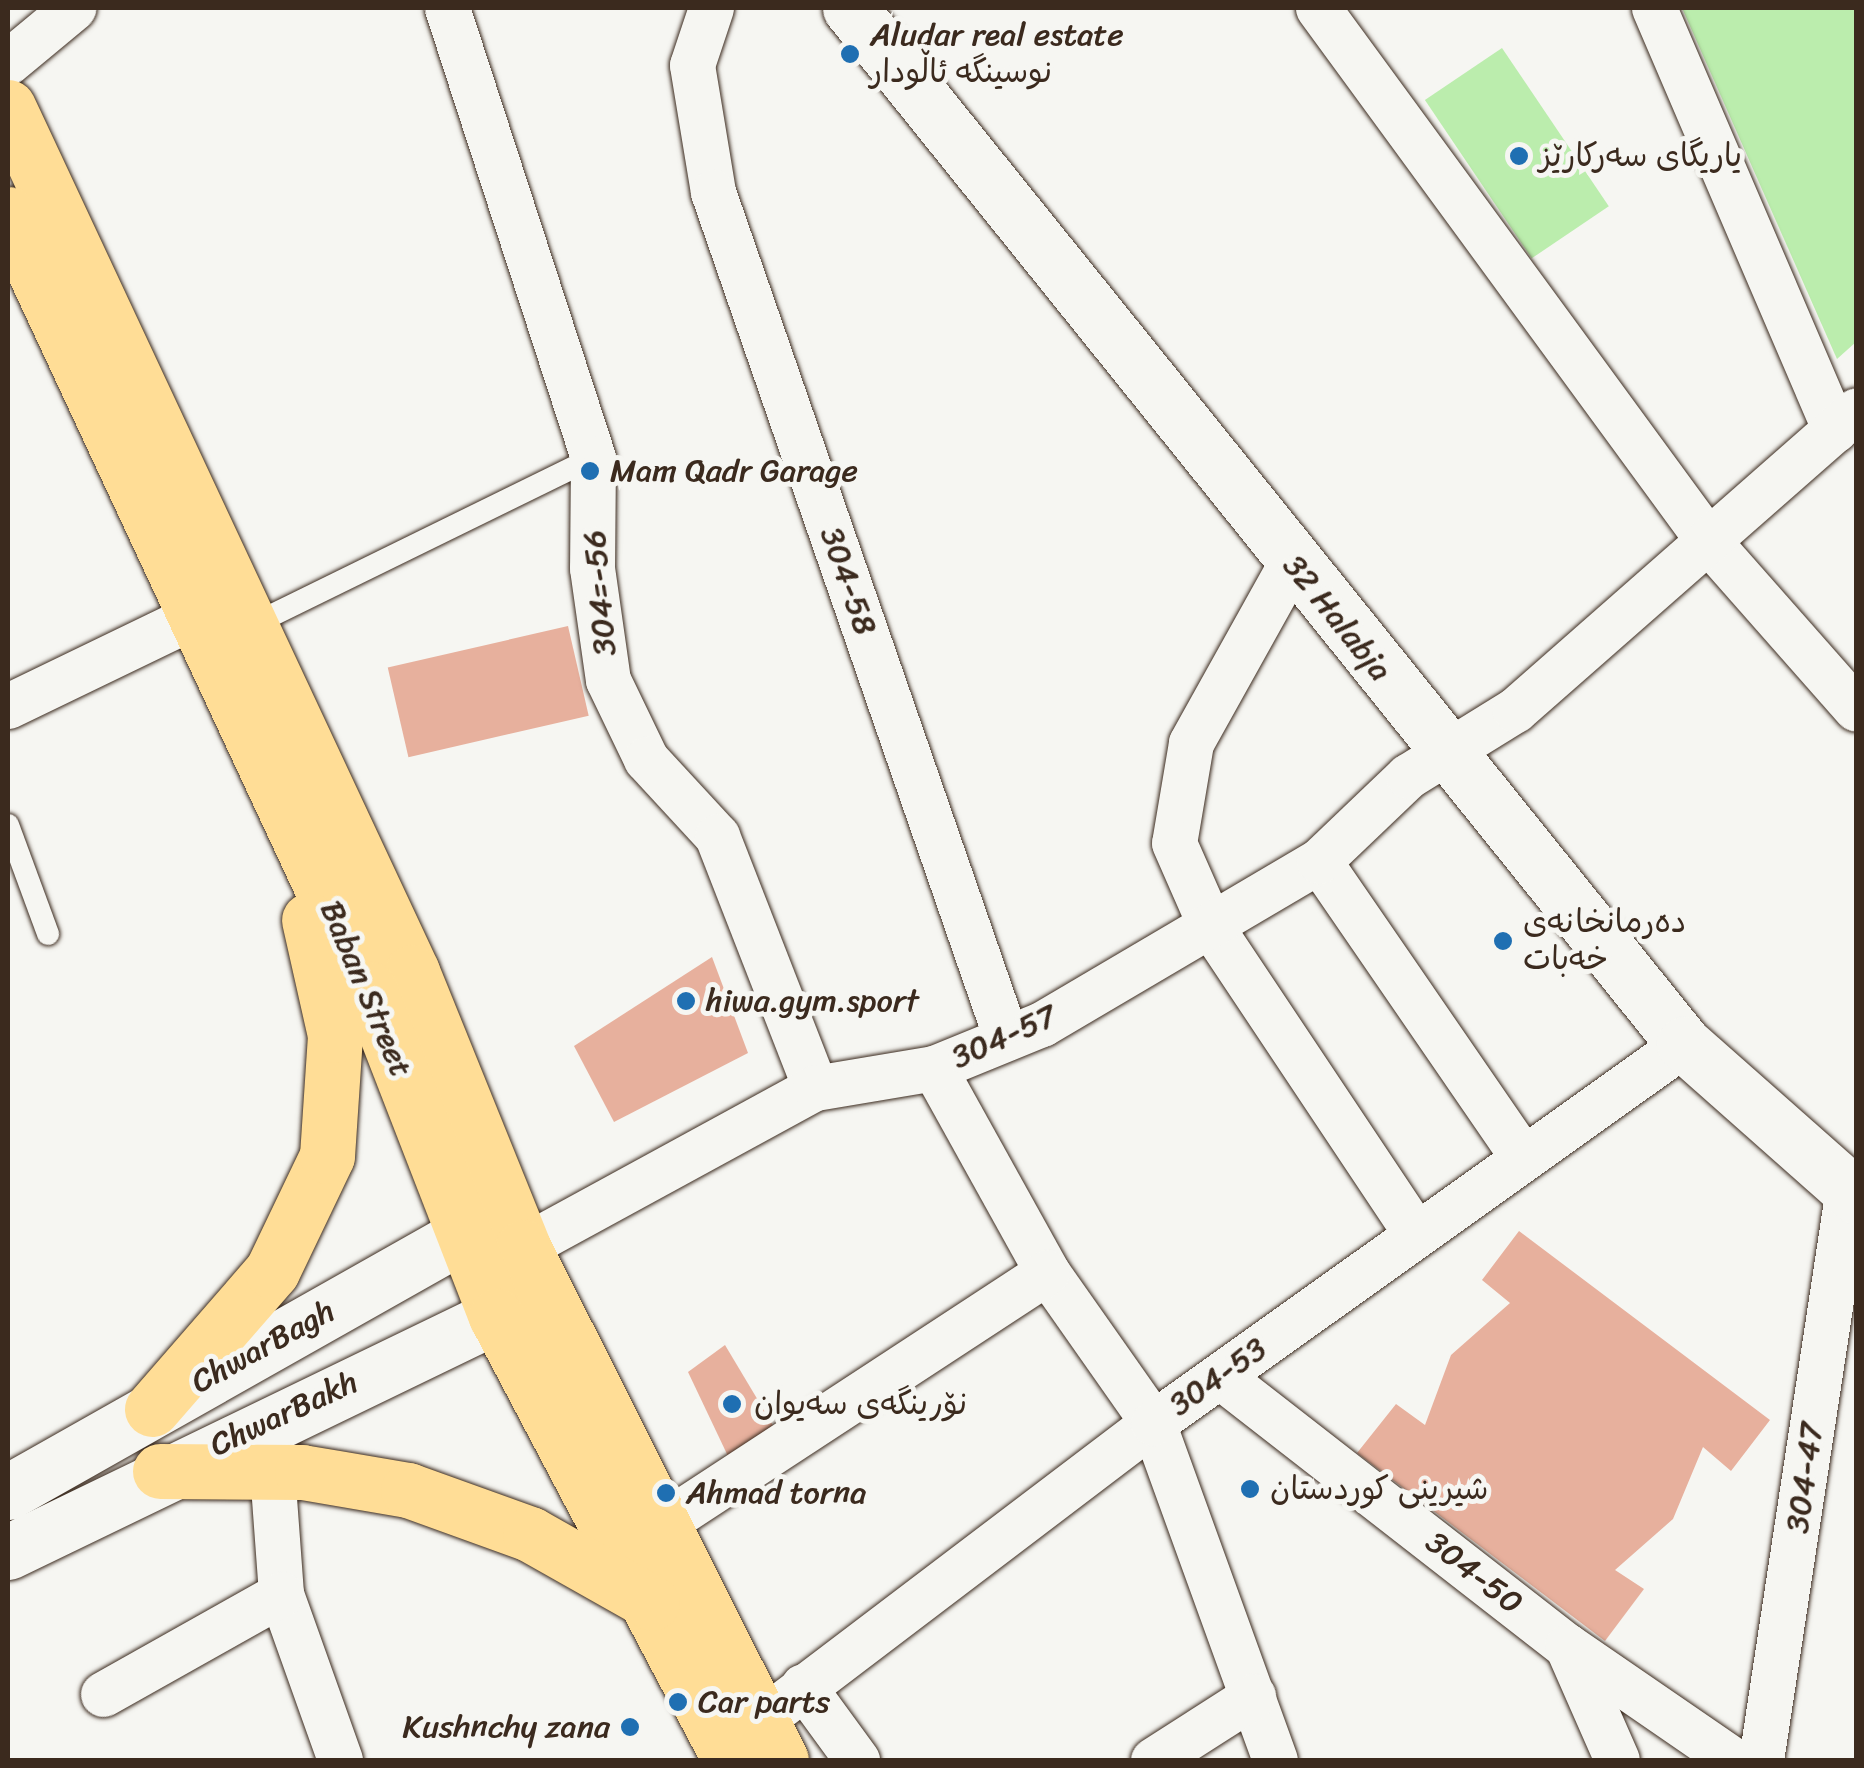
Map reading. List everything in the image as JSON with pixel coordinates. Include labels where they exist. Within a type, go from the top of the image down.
[{"type":"main road","points":[[8,108],[412,972],[523,1247],[662,1524],[740,1750]]},
{"type":"main road","name":"Baban Street","points":[[8,214],[198,614],[369,989],[496,1316],[652,1604],[740,1750]]},
{"type":"main road","points":[[152,1408],[236,1320],[294,1238],[327,1156],[336,1098],[322,968],[222,672]]},
{"type":"main road","points":[[160,1472],[272,1471],[446,1502],[530,1534],[652,1604]]},
{"type":"street","points":[[8,62],[74,8]]},
{"type":"street","name":"304=-56","points":[[446,8],[593,458],[592,568],[608,680],[646,759],[717,836],[815,1088]]},
{"type":"street","name":"304-58","points":[[711,8],[692,64],[713,192],[1006,1036]]},
{"type":"street","name":"32 Halabja","points":[[850,8],[1291,563],[1684,1044],[1852,1196]]},
{"type":"street","points":[[1318,8],[1709,542],[1856,709]]},
{"type":"street","points":[[1654,8],[1846,420]]},
{"type":"street","name":"304-57","points":[[523,1247],[815,1088],[934,1068],[1042,1024],[1319,861],[1446,752],[1515,710],[1846,420]]},
{"type":"street","points":[[1291,563],[1214,692],[1177,799],[1174,843],[1210,925],[1416,1234]]},
{"type":"street","points":[[8,706],[198,614]]},
{"type":"street","points":[[1319,861],[1522,1156]]},
{"type":"street","name":"304-53","points":[[740,1750],[804,1686],[1153,1423],[1684,1044]]},
{"type":"street","points":[[934,1068],[1048,1272],[1153,1423],[1275,1760]]},
{"type":"street","name":"304-47","points":[[1760,1760],[1852,1196]]},
{"type":"street","points":[[465,1234],[523,1247],[516,1285],[496,1316]]},
{"type":"street","name":"ChwarBagh","points":[[11,1482],[465,1234]]},
{"type":"street","points":[[662,1524],[1048,1272]]},
{"type":"street","name":"ChwarBakh","points":[[8,1552],[160,1472],[496,1316]]},
{"type":"street","name":"304-50","points":[[1221,1377],[1567,1646],[1733,1760]]},
{"type":"street","points":[[272,1471],[280,1594],[340,1760]]},
{"type":"street","points":[[103,1694],[280,1594]]},
{"type":"street","points":[[1567,1646],[1617,1760]]},
{"type":"street","points":[[804,1686],[857,1760]]},
{"type":"street","points":[[1153,1760],[1254,1696]]},
{"type":"lane","points":[[252,624],[593,458]]},
{"type":"lane","points":[[8,825],[48,934]]},
{"type":"green space","points":[[1682,8],[1856,8],[1856,342],[1837,359]]},
{"type":"green space","name":"یاریگای سەرکارێز","points":[[1502,48],[1609,206],[1532,258],[1425,100]]},
{"type":"building","points":[[568,626],[589,716],[408,757],[388,668]]},
{"type":"building","name":"hiwa.gym.sport","points":[[712,957],[748,1053],[614,1122],[574,1046]]},
{"type":"building","points":[[1519,1231],[1770,1420],[1731,1471],[1703,1447],[1673,1519],[1615,1570],[1644,1589],[1605,1641],[1357,1453],[1396,1404],[1425,1425],[1451,1355],[1510,1303],[1482,1280]]},
{"type":"building","name":"نۆرینگەی سەیوان","points":[[725,1345],[780,1437],[736,1473],[688,1372]]},
{"type":"place","name":"Aludar real estate نوسینگە ئاڵودار","points":[[850,54]]},
{"type":"place","name":"یاریگای سەرکارێز","points":[[1519,156]]},
{"type":"place","name":"Mam Qadr Garage","points":[[590,471]]},
{"type":"place","name":"دەرمانخانەی خەبات","points":[[1503,941]]},
{"type":"place","name":"hiwa.gym.sport","points":[[686,1001]]},
{"type":"place","name":"نۆرینگەی سەیوان","points":[[732,1404]]},
{"type":"place","name":"شیرینی کوردستان","points":[[1250,1489]]},
{"type":"place","name":"Ahmad torna","points":[[666,1493]]},
{"type":"place","name":"Car parts","points":[[678,1702]]},
{"type":"place","name":"Kushnchy zana","points":[[630,1727]]}]
